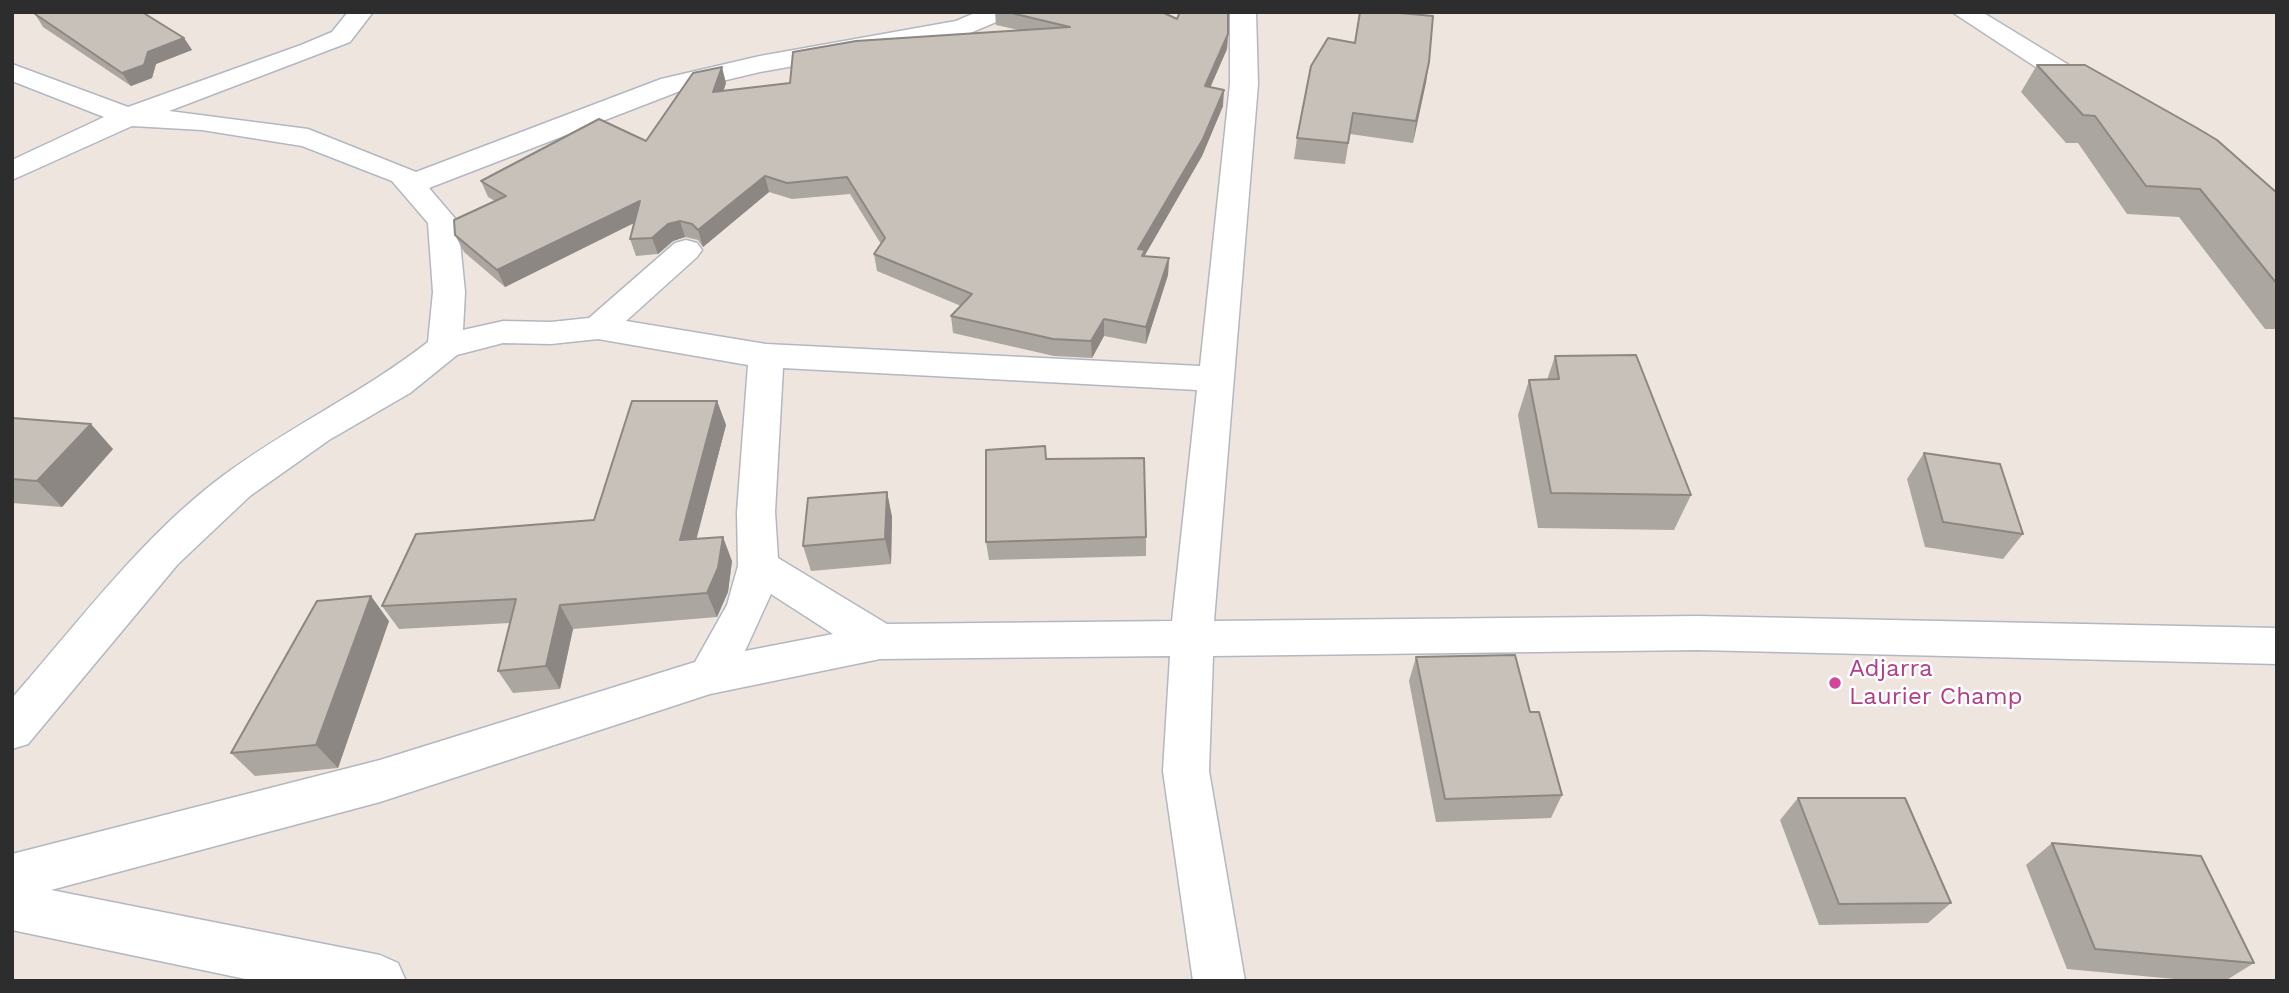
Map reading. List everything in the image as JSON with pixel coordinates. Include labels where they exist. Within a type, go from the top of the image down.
[{"type":"street","points":[[12,171],[128,117],[214,89],[341,37],[361,12]]},
{"type":"street","points":[[409,185],[671,85],[760,64],[963,28],[999,12]]},
{"type":"street","points":[[1219,981],[1186,771],[1192,637],[1244,84],[1242,12]]},
{"type":"street","points":[[1964,12],[2033,57],[2117,105]]},
{"type":"street","points":[[12,72],[128,117],[202,122],[308,138],[402,175],[443,222],[449,292],[445,346]]},
{"type":"street","points":[[598,328],[686,250]]},
{"type":"street","points":[[12,730],[164,553],[236,486],[316,431],[397,384],[445,346],[503,332],[551,333],[598,328],[766,356],[1217,379]]},
{"type":"street","points":[[710,676],[747,606],[758,566],[756,512],[766,356]]},
{"type":"street","points":[[758,566],[880,642]]},
{"type":"street","points":[[12,877],[380,782],[710,676],[880,642],[1698,633],[2277,646]]},
{"type":"street","points":[[12,906],[380,981]]},
{"type":"building","points":[[142,12],[184,38],[148,52],[144,65],[122,73],[35,14]]},
{"type":"building","points":[[1007,12],[1162,12],[1177,19],[1180,12],[1228,12],[1228,34],[1205,86],[1224,90],[1203,139],[1138,249],[1145,250],[1142,256],[1169,258],[1146,327],[1104,319],[1091,341],[1053,339],[951,316],[972,294],[874,254],[885,238],[847,177],[787,183],[765,176],[698,230],[692,224],[680,221],[668,224],[652,238],[630,239],[640,201],[497,270],[455,235],[454,220],[506,196],[481,181],[599,119],[646,141],[693,73],[722,67],[713,92],[790,83],[793,52],[856,41],[1070,27]]},
{"type":"building","points":[[1360,12],[1433,16],[1429,62],[1416,121],[1353,113],[1348,143],[1297,138],[1311,66],[1328,38],[1355,43]]},
{"type":"building","points":[[2037,65],[2085,65],[2217,140],[2277,193],[2277,284],[2200,189],[2146,186],[2095,116],[2083,115]]},
{"type":"building","points":[[1636,355],[1691,495],[1551,493],[1529,380],[1559,379],[1555,356]]},
{"type":"building","points":[[632,401],[717,401],[680,540],[723,537],[718,568],[707,593],[560,605],[546,666],[498,671],[516,599],[382,606],[416,534],[594,520]]},
{"type":"building","points":[[12,418],[91,424],[37,481],[12,479]]},
{"type":"building","points":[[1045,446],[1046,459],[1144,458],[1146,537],[986,542],[986,450]]},
{"type":"building","points":[[1924,453],[2000,464],[2023,534],[1943,522]]},
{"type":"building","points":[[887,492],[885,539],[803,546],[808,498]]},
{"type":"building","points":[[371,596],[316,745],[231,753],[317,601]]},
{"type":"building","points":[[1515,655],[1530,712],[1539,712],[1562,795],[1445,799],[1416,657]]},
{"type":"building","points":[[1798,798],[1905,798],[1951,903],[1839,904]]},
{"type":"building","points":[[2052,843],[2201,856],[2254,963],[2095,949]]},
{"type":"place","name":"Adjarra Laurier Champ","points":[[1835,683]]}]
